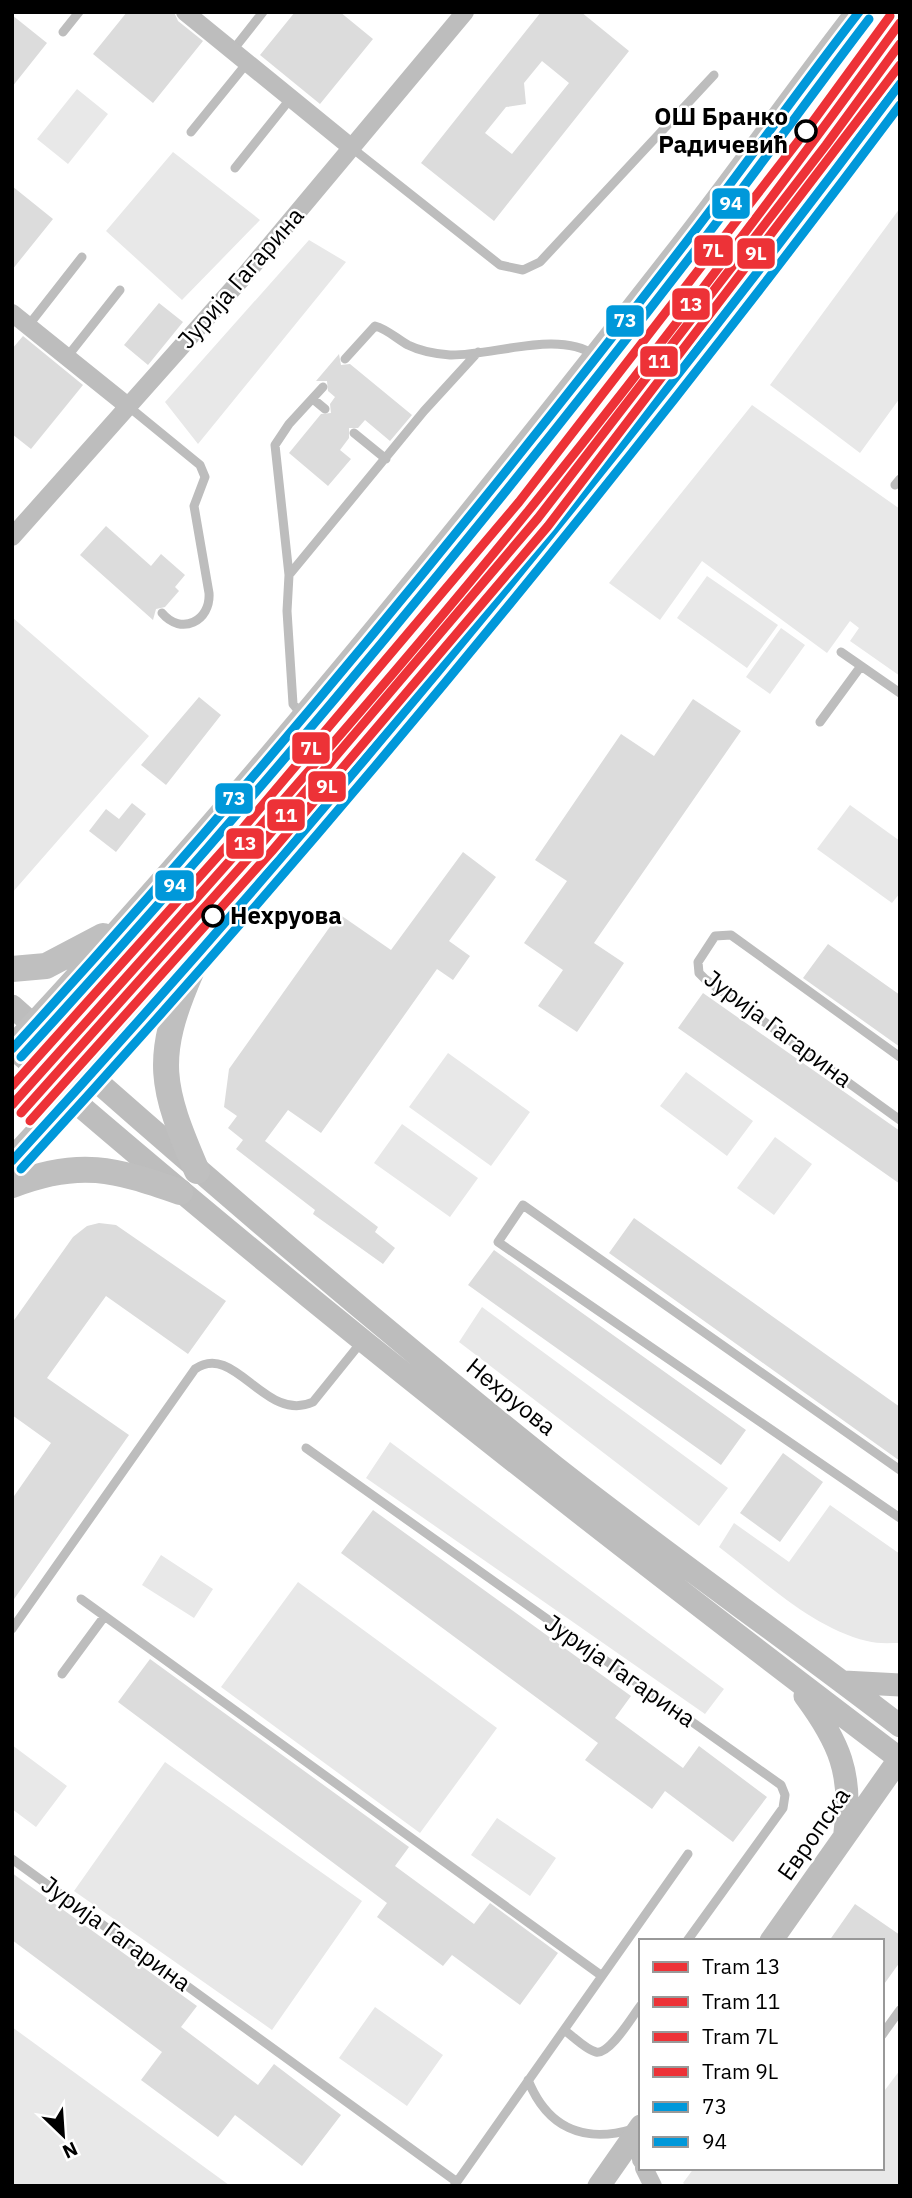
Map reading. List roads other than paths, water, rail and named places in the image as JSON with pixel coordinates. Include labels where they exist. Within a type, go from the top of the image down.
[{"type":"main road","points":[[13,1048],[140,907],[303,716],[596,356],[859,12]]},
{"type":"main road","points":[[12,1161],[90,1078],[200,953],[507,590],[638,428],[900,84]]},
{"type":"main road","points":[[850,151],[900,111]]},
{"type":"main road","points":[[12,969],[32,970],[63,960],[106,934],[140,907]]},
{"type":"main road","points":[[197,1171],[171,1106],[164,1069],[171,1030],[200,953]]},
{"type":"main road","points":[[12,1185],[76,1168],[113,1172],[180,1192]]},
{"type":"street","points":[[185,12],[352,148]]},
{"type":"street","name":"Јурија Гагарина","points":[[12,537],[129,407],[465,12]]},
{"type":"street","points":[[12,313],[129,407]]},
{"type":"street","name":"Нехруова","points":[[12,1006],[197,1171],[558,1468],[900,1726]]},
{"type":"street","name":"Нехруова","points":[[13,1048],[180,1192],[900,1759]]},
{"type":"street","points":[[789,1674],[837,1744],[848,1797],[845,1836]]},
{"type":"street","points":[[841,1682],[900,1685]]},
{"type":"street","name":"Европска","points":[[772,1939],[900,1759]]},
{"type":"street","points":[[599,2186],[639,2130]]},
{"type":"street","points":[[645,2170],[653,2186]]},
{"type":"lane","points":[[64,32],[79,12]]},
{"type":"lane","points":[[233,50],[263,12]]},
{"type":"lane","points":[[191,132],[247,63]]},
{"type":"lane","points":[[352,148],[492,260],[509,269],[523,270],[540,262],[714,75]]},
{"type":"lane","points":[[235,168],[291,98]]},
{"type":"lane","points":[[28,326],[82,257]]},
{"type":"lane","points":[[67,357],[120,290]]},
{"type":"lane","points":[[345,359],[375,326],[421,350],[451,355],[564,345],[583,347],[596,356]]},
{"type":"lane","points":[[289,575],[478,352]]},
{"type":"lane","points":[[303,716],[293,704],[287,611],[289,575],[275,446],[284,430],[323,387]]},
{"type":"lane","points":[[313,399],[326,409]]},
{"type":"lane","points":[[129,407],[200,466],[205,477],[194,506],[209,593],[208,607],[198,620],[182,625],[167,619],[162,613]]},
{"type":"lane","points":[[354,433],[386,459]]},
{"type":"lane","points":[[841,652],[900,693]]},
{"type":"lane","points":[[820,722],[861,666]]},
{"type":"lane","name":"Јурија Гагарина","points":[[900,1057],[731,935],[715,936],[698,962],[699,973],[705,979],[900,1120]]},
{"type":"lane","points":[[900,1470],[523,1205],[498,1242],[900,1518]]},
{"type":"lane","points":[[12,1629],[195,1369],[202,1364],[219,1362],[278,1403],[292,1408],[304,1406],[313,1402],[364,1339]]},
{"type":"lane","name":"Јурија Гагарина","points":[[306,1448],[780,1786],[785,1795],[783,1808],[688,1939]]},
{"type":"lane","points":[[81,1600],[602,1976]]},
{"type":"lane","points":[[62,1674],[104,1616]]},
{"type":"lane","name":"Јурија Гагарина","points":[[12,1859],[455,2184],[688,1854]]},
{"type":"lane","points":[[564,2030],[594,2051],[600,2052],[610,2047],[639,2007]]},
{"type":"lane","points":[[884,2032],[900,2010]]},
{"type":"lane","points":[[528,2080],[535,2097],[548,2114],[572,2129],[608,2135],[639,2127]]},
{"type":"tram line","name":"7L","points":[[12,1086],[244,827],[519,502],[806,131],[890,16]]},
{"type":"tram line","name":"13","points":[[12,1105],[274,810],[467,586],[671,330],[900,23]]},
{"type":"tram line","name":"11","points":[[21,1113],[262,843],[538,518],[826,145],[900,44]]},
{"type":"tram line","name":"9L","points":[[30,1121],[272,851],[548,526],[900,65]]},
{"type":"place","name":"ОШ Бранко Радичевић","points":[[806,131]]},
{"type":"place","name":"Нехруова","points":[[213,916]]}]
